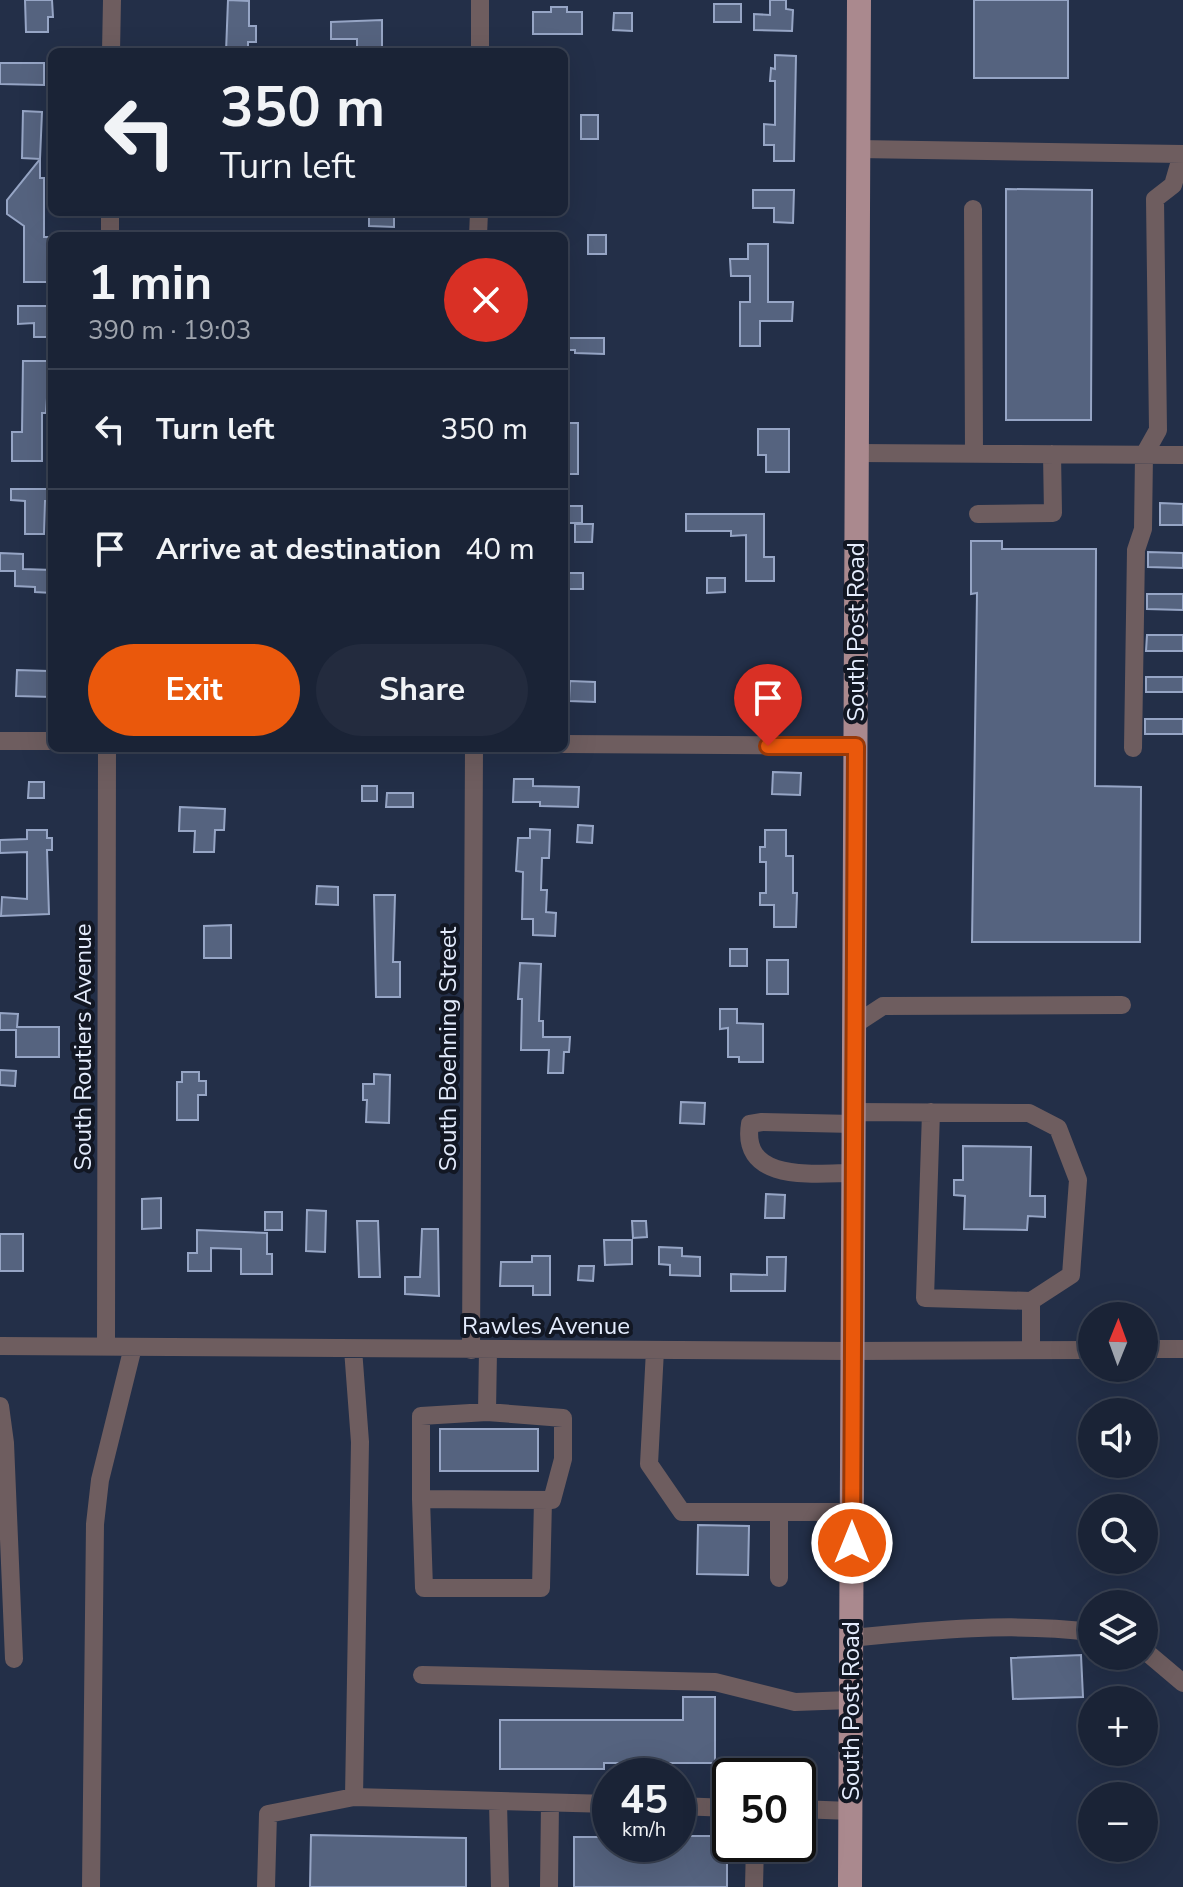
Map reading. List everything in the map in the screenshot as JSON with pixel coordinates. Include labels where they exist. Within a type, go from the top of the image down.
[{"type":"main road","name":"South Post Road","points":[[850,1887],[859,0]]},
{"type":"street","points":[[111,48],[112,0]]},
{"type":"street","points":[[480,0],[480,48]]},
{"type":"street","points":[[858,149],[1183,154],[1173,185],[1155,199],[1158,430],[1144,455],[1143,529],[1136,550],[1133,748]]},
{"type":"street","points":[[973,209],[974,454]]},
{"type":"street","points":[[857,453],[1183,455]]},
{"type":"street","points":[[978,514],[1053,513],[1052,454]]},
{"type":"street","points":[[0,741],[48,741]]},
{"type":"street","points":[[568,744],[856,746]]},
{"type":"street","name":"South Routiers Avenue","points":[[106,1347],[107,752]]},
{"type":"street","name":"South Boehning Street","points":[[474,752],[479,1350],[487,1412]]},
{"type":"street","points":[[854,1025],[883,1006],[1122,1005]]},
{"type":"street","points":[[854,1173],[781,1173],[761,1162],[749,1135],[750,1124],[931,1112],[1029,1113],[1058,1128],[1078,1180],[1071,1275],[1031,1301],[925,1298],[931,1112]]},
{"type":"street","points":[[1031,1301],[1031,1350]]},
{"type":"street","name":"Rawles Avenue","points":[[0,1346],[1078,1350]]},
{"type":"street","points":[[91,1887],[95,1524],[100,1480],[133,1347]]},
{"type":"street","points":[[353,1349],[360,1442],[354,1797]]},
{"type":"street","points":[[1158,1349],[1183,1349]]},
{"type":"street","points":[[655,1350],[649,1464],[682,1512],[852,1512]]},
{"type":"street","points":[[0,1406],[5,1443],[14,1659]]},
{"type":"street","points":[[421,1499],[552,1500],[563,1459],[563,1418],[487,1412],[421,1416],[421,1499],[424,1588],[541,1588],[543,1500]]},
{"type":"street","points":[[779,1512],[779,1578]]},
{"type":"street","points":[[851,1638],[930,1630],[1078,1630]]},
{"type":"street","points":[[1158,1662],[1183,1683]]},
{"type":"street","points":[[422,1675],[715,1682],[795,1702],[851,1700]]},
{"type":"street","points":[[266,1887],[268,1814],[354,1797],[592,1804]]},
{"type":"street","points":[[498,1802],[500,1887]]},
{"type":"street","points":[[549,1887],[550,1803]]},
{"type":"street","points":[[816,1810],[851,1811]]},
{"type":"street","points":[[754,1887],[755,1862]]},
{"type":"building","points":[[25,0],[52,0],[53,17],[48,17],[48,32],[26,32]]},
{"type":"building","points":[[228,0],[249,1],[249,26],[256,26],[256,42],[248,42],[248,48],[226,48]]},
{"type":"building","points":[[770,0],[786,0],[786,9],[793,10],[792,31],[754,30],[754,14],[770,15]]},
{"type":"building","points":[[974,0],[1068,0],[1068,78],[974,78]]},
{"type":"building","points":[[714,4],[741,4],[741,22],[714,22]]},
{"type":"building","points":[[551,7],[567,7],[567,12],[582,12],[582,34],[533,34],[533,12],[551,12]]},
{"type":"building","points":[[614,13],[632,13],[632,31],[613,30]]},
{"type":"building","points":[[382,20],[382,47],[357,47],[357,39],[331,39],[331,22]]},
{"type":"building","points":[[775,55],[796,56],[794,161],[774,161],[774,145],[764,145],[764,124],[775,125],[775,81],[770,81],[771,68],[775,69]]},
{"type":"building","points":[[0,63],[44,63],[44,85],[0,84]]},
{"type":"building","points":[[23,111],[42,112],[40,159],[22,158]]},
{"type":"building","points":[[581,115],[598,115],[598,139],[581,139]]},
{"type":"building","points":[[40,159],[40,178],[44,178],[44,237],[48,237],[47,282],[24,282],[24,226],[7,214],[7,200]]},
{"type":"building","points":[[1006,189],[1092,190],[1091,420],[1006,420]]},
{"type":"building","points":[[753,190],[794,190],[793,223],[774,222],[774,208],[753,208]]},
{"type":"building","points":[[369,216],[394,216],[394,227],[369,226]]},
{"type":"building","points":[[588,235],[606,235],[606,254],[588,254]]},
{"type":"building","points":[[748,244],[768,244],[768,302],[793,302],[792,321],[760,321],[760,346],[740,346],[740,302],[750,302],[750,276],[731,276],[730,259],[748,259]]},
{"type":"building","points":[[18,306],[48,306],[48,337],[34,337],[34,323],[18,324]]},
{"type":"building","points":[[568,338],[604,338],[604,354],[575,353],[575,350],[568,350]]},
{"type":"building","points":[[23,361],[48,361],[48,398],[46,413],[42,413],[42,461],[12,461],[12,432],[22,432]]},
{"type":"building","points":[[568,423],[578,423],[578,474],[568,474]]},
{"type":"building","points":[[758,429],[789,429],[789,472],[766,472],[766,455],[758,455]]},
{"type":"building","points":[[11,489],[48,489],[44,534],[25,534],[25,501],[11,500]]},
{"type":"building","points":[[1160,503],[1183,504],[1183,525],[1160,525]]},
{"type":"building","points":[[568,506],[582,506],[582,523],[568,523]]},
{"type":"building","points":[[686,514],[764,514],[764,557],[774,557],[774,581],[746,581],[746,535],[731,536],[731,531],[686,531]]},
{"type":"building","points":[[575,524],[593,524],[592,542],[575,542]]},
{"type":"building","points":[[971,541],[1002,541],[1002,549],[1096,549],[1095,786],[1141,787],[1140,942],[972,942],[977,593],[971,594]]},
{"type":"building","points":[[1148,552],[1183,553],[1183,568],[1148,567]]},
{"type":"building","points":[[0,553],[23,554],[23,569],[48,570],[48,593],[35,592],[35,587],[15,586],[15,571],[0,571]]},
{"type":"building","points":[[568,573],[583,573],[583,589],[568,589]]},
{"type":"building","points":[[707,578],[725,578],[725,592],[707,593]]},
{"type":"building","points":[[1147,594],[1183,594],[1183,610],[1147,609]]},
{"type":"building","points":[[1147,635],[1183,635],[1183,651],[1146,651]]},
{"type":"building","points":[[17,670],[48,671],[48,697],[16,696]]},
{"type":"building","points":[[1146,677],[1183,677],[1183,692],[1146,692]]},
{"type":"building","points":[[570,681],[595,682],[595,702],[569,701]]},
{"type":"building","points":[[1145,719],[1183,719],[1183,734],[1145,734]]},
{"type":"building","points":[[773,772],[801,773],[800,795],[772,794]]},
{"type":"building","points":[[514,779],[533,779],[533,786],[579,787],[578,807],[513,802]]},
{"type":"building","points":[[29,782],[44,782],[44,798],[28,798]]},
{"type":"building","points":[[362,786],[377,786],[377,801],[362,801]]},
{"type":"building","points":[[387,793],[413,793],[413,807],[386,807]]},
{"type":"building","points":[[180,807],[225,809],[224,830],[215,830],[214,852],[194,852],[195,831],[179,831]]},
{"type":"building","points":[[578,825],[593,826],[592,843],[577,842]]},
{"type":"building","points":[[530,829],[550,830],[549,858],[542,858],[541,890],[547,890],[546,912],[556,913],[555,936],[533,935],[533,919],[522,919],[523,872],[516,871],[518,838],[530,838]]},
{"type":"building","points":[[27,830],[47,830],[47,838],[52,838],[52,850],[47,850],[49,914],[1,916],[2,897],[27,899],[27,852],[0,853],[0,840],[27,839]]},
{"type":"building","points":[[765,830],[786,830],[786,856],[793,856],[793,893],[797,893],[796,927],[774,927],[774,905],[760,905],[760,893],[766,893],[766,862],[760,862],[760,847],[765,847]]},
{"type":"building","points":[[317,886],[338,887],[338,905],[316,904]]},
{"type":"building","points":[[374,895],[395,895],[393,962],[400,962],[400,997],[376,997]]},
{"type":"building","points":[[231,925],[231,958],[204,958],[204,926]]},
{"type":"building","points":[[730,949],[747,949],[747,966],[730,966]]},
{"type":"building","points":[[767,960],[788,960],[788,994],[767,994]]},
{"type":"building","points":[[520,963],[541,964],[539,1021],[543,1021],[543,1037],[570,1037],[569,1052],[564,1052],[563,1073],[548,1073],[549,1050],[521,1050],[522,999],[518,999]]},
{"type":"building","points":[[720,1009],[737,1009],[737,1023],[763,1024],[763,1062],[739,1062],[739,1057],[728,1057],[728,1028],[720,1029]]},
{"type":"building","points":[[0,1013],[18,1014],[17,1027],[59,1027],[59,1057],[16,1057],[16,1030],[0,1030]]},
{"type":"building","points":[[0,1070],[16,1071],[15,1086],[0,1085]]},
{"type":"building","points":[[182,1072],[199,1072],[199,1081],[206,1081],[206,1095],[198,1095],[198,1120],[177,1120],[177,1082],[182,1082]]},
{"type":"building","points":[[374,1074],[390,1075],[389,1123],[366,1122],[367,1100],[363,1100],[363,1084],[374,1084]]},
{"type":"building","points":[[681,1102],[705,1103],[704,1124],[680,1123]]},
{"type":"building","points":[[963,1146],[1031,1147],[1030,1196],[1045,1196],[1045,1217],[1028,1216],[1027,1230],[964,1229],[965,1196],[954,1195],[954,1180],[963,1180]]},
{"type":"building","points":[[766,1194],[785,1195],[784,1218],[765,1218]]},
{"type":"building","points":[[161,1198],[161,1228],[142,1229],[142,1199]]},
{"type":"building","points":[[307,1210],[326,1211],[325,1252],[306,1251]]},
{"type":"building","points":[[265,1212],[282,1212],[282,1230],[265,1230]]},
{"type":"building","points":[[357,1221],[378,1221],[380,1277],[359,1277]]},
{"type":"building","points":[[632,1221],[646,1221],[647,1237],[633,1238]]},
{"type":"building","points":[[422,1229],[438,1229],[439,1296],[405,1294],[405,1277],[420,1277]]},
{"type":"building","points":[[197,1230],[267,1233],[267,1254],[272,1254],[272,1274],[241,1274],[241,1249],[211,1248],[211,1271],[188,1271],[188,1253],[197,1253]]},
{"type":"building","points":[[0,1234],[23,1234],[23,1271],[0,1271]]},
{"type":"building","points":[[604,1240],[632,1240],[632,1264],[605,1265]]},
{"type":"building","points":[[659,1247],[682,1248],[682,1256],[700,1257],[700,1276],[670,1275],[670,1265],[659,1264]]},
{"type":"building","points":[[532,1256],[550,1256],[550,1295],[533,1295],[533,1286],[500,1286],[501,1262],[532,1262]]},
{"type":"building","points":[[767,1257],[786,1257],[785,1291],[731,1291],[731,1274],[767,1275]]},
{"type":"building","points":[[579,1266],[594,1266],[593,1281],[578,1280]]},
{"type":"building","points":[[440,1429],[538,1429],[538,1471],[440,1471]]},
{"type":"building","points":[[698,1525],[749,1526],[748,1575],[697,1574]]},
{"type":"building","points":[[1078,1655],[1082,1686],[1078,1686],[1078,1697],[1013,1699],[1011,1658]]},
{"type":"building","points":[[683,1697],[715,1697],[715,1758],[712,1758],[712,1763],[696,1763],[696,1758],[592,1758],[592,1769],[500,1769],[500,1720],[683,1720]]},
{"type":"building","points":[[311,1835],[466,1838],[466,1887],[310,1887]]},
{"type":"building","points":[[696,1836],[712,1836],[712,1862],[727,1862],[727,1887],[574,1887],[574,1837],[592,1837],[592,1862],[696,1862]]},
{"type":"route","points":[[768,746],[856,746],[852,1543]]}]
